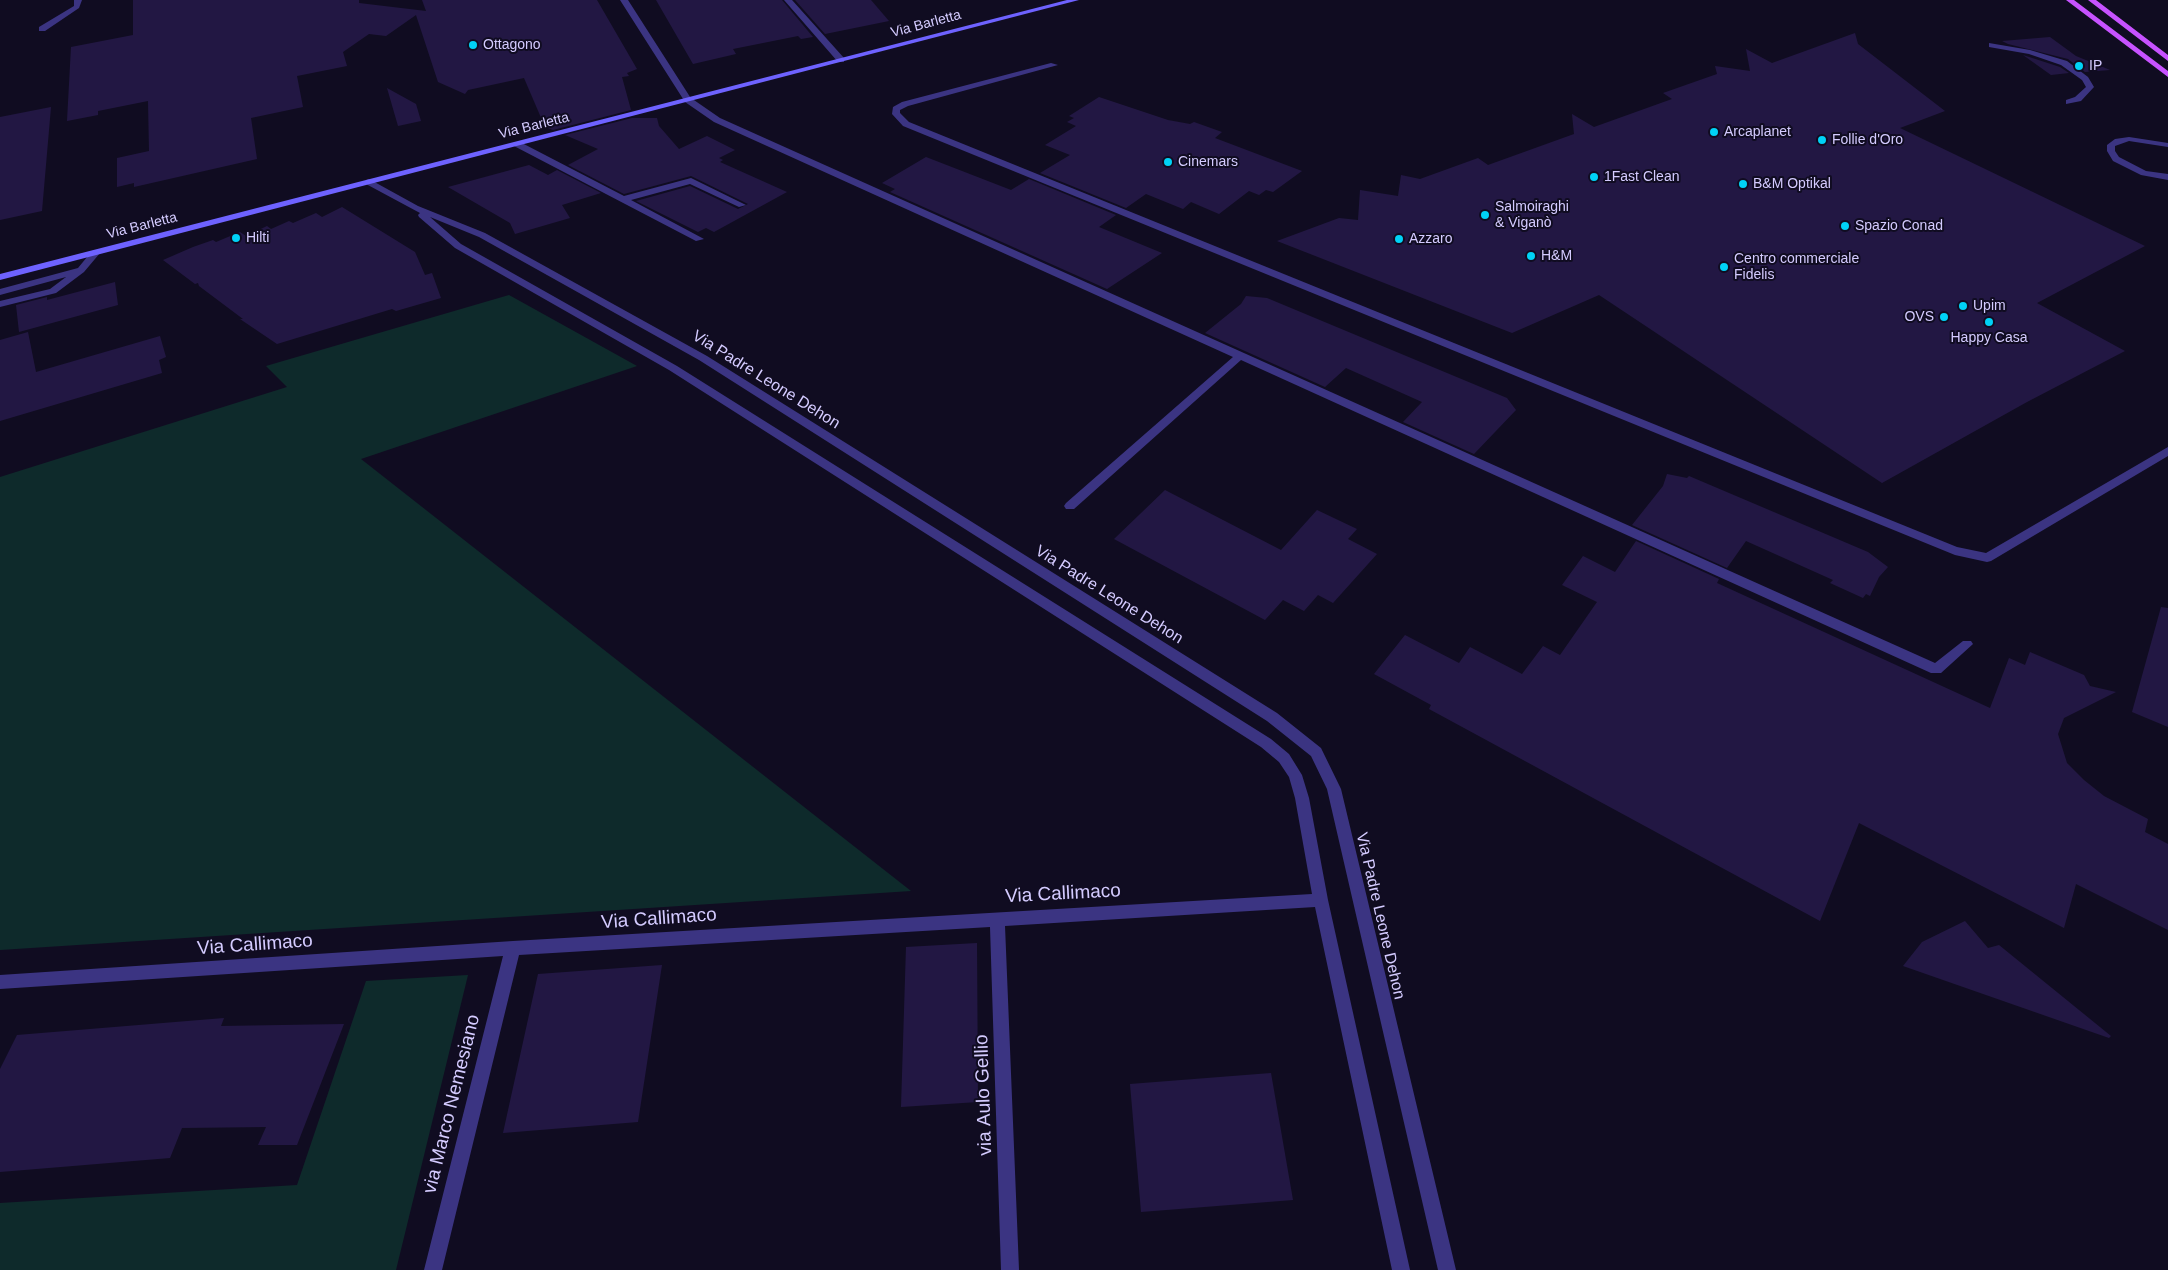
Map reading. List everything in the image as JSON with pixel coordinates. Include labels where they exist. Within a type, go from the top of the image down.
[{"type":"main road","name":"Via Barletta","points":[[0,277],[1075,0]]},
{"type":"main road","points":[[2092,0],[2168,59]]},
{"type":"main road","points":[[2066,1],[2096,21],[2168,76]]},
{"type":"street","points":[[42,29],[77,7],[78,0]]},
{"type":"street","points":[[624,0],[688,100],[717,120],[1936,669],[1967,644]]},
{"type":"street","points":[[788,0],[841,60]]},
{"type":"street","points":[[1992,45],[2030,52],[2064,63],[2085,80],[2090,87],[2078,99],[2069,102]]},
{"type":"street","points":[[1054,65],[905,104],[896,109],[896,114],[906,124],[1955,551],[1987,558],[2168,451]]},
{"type":"street","points":[[2168,146],[2129,139],[2118,140],[2111,145],[2110,151],[2116,159],[2128,166],[2144,172],[2168,177]]},
{"type":"street","points":[[518,144],[699,239]]},
{"type":"street","points":[[624,200],[691,181],[742,205]]},
{"type":"street","name":"Via Padre Leone Dehon","points":[[369,182],[415,208],[482,235],[703,358],[1272,717],[1316,752],[1334,789],[1447,1270]]},
{"type":"street","name":"Via Padre Leone Dehon","points":[[415,208],[458,246],[673,368],[1266,743],[1284,758],[1294,775],[1302,798],[1320,900],[1401,1270]]},
{"type":"street","points":[[0,304],[53,291],[82,270],[95,253]]},
{"type":"street","points":[[0,292],[82,270]]},
{"type":"street","points":[[1070,506],[1240,356]]},
{"type":"street","name":"Via Callimaco","points":[[1,984],[513,948],[1320,900]]},
{"type":"street","name":"via Aulo Gellio","points":[[998,918],[1010,1270]]},
{"type":"street","name":"via Marco Nemesiano","points":[[433,1270],[513,948]]},
{"type":"green space","points":[[509,295],[637,366],[361,459],[911,891],[0,950],[0,477],[287,387],[266,366]]},
{"type":"green space","points":[[468,975],[396,1270],[0,1270],[0,1203],[297,1185],[366,981]]},
{"type":"building","points":[[133,0],[359,0],[359,3],[426,11],[422,0],[597,0],[637,69],[627,73],[629,76],[622,77],[631,110],[553,130],[545,127],[524,78],[468,90],[465,94],[438,82],[416,15],[386,36],[369,34],[343,52],[347,66],[297,76],[303,107],[251,118],[257,159],[134,187],[134,183],[117,187],[117,158],[149,151],[148,101],[98,111],[98,115],[67,121],[71,47],[133,35]]},
{"type":"building","points":[[656,0],[782,0],[813,37],[801,39],[798,36],[733,49],[736,54],[693,64]]},
{"type":"building","points":[[795,0],[871,0],[889,21],[825,34]]},
{"type":"building","name":"Centro commerciale Fidelis","points":[[1855,33],[1858,44],[1945,111],[1900,128],[2145,246],[2037,303],[2125,351],[2027,402],[1882,483],[1599,295],[1512,333],[1277,241],[1339,218],[1358,220],[1360,190],[1398,196],[1401,175],[1420,179],[1478,158],[1488,165],[1574,134],[1572,114],[1594,127],[1672,99],[1663,93],[1717,74],[1715,66],[1750,71],[1746,49],[1772,63]]},
{"type":"building","points":[[2050,37],[2076,56],[2110,70],[2085,72],[2068,59],[2002,41]]},
{"type":"building","points":[[2023,55],[2060,67],[2069,73],[2051,75]]},
{"type":"building","points":[[387,88],[416,104],[421,121],[398,126]]},
{"type":"building","name":"Cinemars","points":[[1099,97],[1168,120],[1190,124],[1194,122],[1222,132],[1215,138],[1302,171],[1273,192],[1266,190],[1259,195],[1249,191],[1219,214],[1191,202],[1183,209],[1146,194],[1126,208],[1040,173],[1070,155],[1045,145],[1076,126],[1067,122],[1074,118],[1069,116]]},
{"type":"building","points":[[51,107],[42,211],[0,220],[0,117]]},
{"type":"building","points":[[632,118],[657,118],[659,126],[679,149],[707,136],[735,150],[719,158],[723,160],[720,162],[787,192],[714,232],[706,228],[698,232],[636,201],[690,186],[738,209],[748,204],[691,176],[624,194],[568,165],[598,149],[565,135]]},
{"type":"building","points":[[926,157],[1011,190],[1029,179],[1116,215],[1099,227],[1162,253],[1107,289],[890,192],[895,189],[882,183]]},
{"type":"building","points":[[529,165],[548,175],[557,170],[601,193],[562,205],[570,218],[515,234],[510,223],[448,187]]},
{"type":"building","points":[[342,207],[415,252],[425,275],[432,273],[441,298],[396,311],[392,309],[277,344],[240,319],[243,319],[199,286],[198,283],[195,284],[163,260],[193,247],[213,240],[216,242],[240,232],[246,236],[267,226],[271,229],[289,221],[293,223],[316,213],[322,217]]},
{"type":"building","points":[[115,282],[118,305],[19,332],[16,305],[47,297],[47,300]]},
{"type":"building","points":[[1246,296],[1267,298],[1507,398],[1516,410],[1474,454],[1403,422],[1422,402],[1346,368],[1325,387],[1205,333],[1241,304]]},
{"type":"building","points":[[28,332],[36,372],[160,336],[166,357],[159,360],[162,373],[0,421],[0,340]]},
{"type":"building","points":[[1667,474],[1687,478],[1689,476],[1868,552],[1888,567],[1879,577],[1870,596],[1866,594],[1863,598],[1830,583],[1833,580],[1746,541],[1727,568],[1632,525],[1663,486]]},
{"type":"building","points":[[1165,490],[1281,550],[1317,510],[1357,529],[1348,539],[1377,554],[1333,603],[1318,595],[1304,611],[1283,600],[1265,620],[1114,539]]},
{"type":"building","points":[[1636,541],[1719,579],[1717,583],[1990,708],[2009,658],[2025,665],[2030,652],[2084,675],[2090,686],[2116,692],[2064,718],[2058,734],[2067,763],[2084,780],[2104,796],[2148,819],[2145,832],[2168,844],[2168,930],[2076,884],[2064,928],[1859,823],[1820,921],[1429,709],[1431,705],[1374,674],[1405,635],[1459,663],[1470,647],[1522,674],[1543,646],[1560,655],[1597,602],[1562,585],[1583,556],[1615,572]]},
{"type":"building","points":[[2161,607],[2168,608],[2168,727],[2132,712]]},
{"type":"building","points":[[1965,921],[1988,948],[1999,945],[2111,1036],[2109,1038],[1903,966],[1922,942]]},
{"type":"building","points":[[977,943],[978,1102],[901,1107],[906,947]]},
{"type":"building","points":[[662,965],[638,1122],[503,1133],[538,974]]},
{"type":"building","points":[[224,1018],[221,1026],[344,1024],[297,1145],[258,1145],[266,1127],[182,1128],[170,1158],[0,1172],[0,1069],[17,1035]]},
{"type":"building","points":[[1271,1073],[1293,1200],[1141,1212],[1130,1084]]},
{"type":"place","name":"Ottagono","points":[[473,45]]},
{"type":"place","name":"IP","points":[[2079,66]]},
{"type":"place","name":"Arcaplanet","points":[[1714,132]]},
{"type":"place","name":"Follie d'Oro","points":[[1822,140]]},
{"type":"place","name":"Cinemars","points":[[1168,162]]},
{"type":"place","name":"1Fast Clean","points":[[1594,177]]},
{"type":"place","name":"B&M Optikal","points":[[1743,184]]},
{"type":"place","name":"Salmoiraghi & Viganò","points":[[1485,215]]},
{"type":"place","name":"Spazio Conad","points":[[1845,226]]},
{"type":"place","name":"Hilti","points":[[236,238]]},
{"type":"place","name":"Azzaro","points":[[1399,239]]},
{"type":"place","name":"H&M","points":[[1531,256]]},
{"type":"place","name":"Centro commerciale Fidelis","points":[[1724,267]]},
{"type":"place","name":"Upim","points":[[1963,306]]},
{"type":"place","name":"OVS","points":[[1944,317]]},
{"type":"place","name":"Happy Casa","points":[[1989,322]]}]
